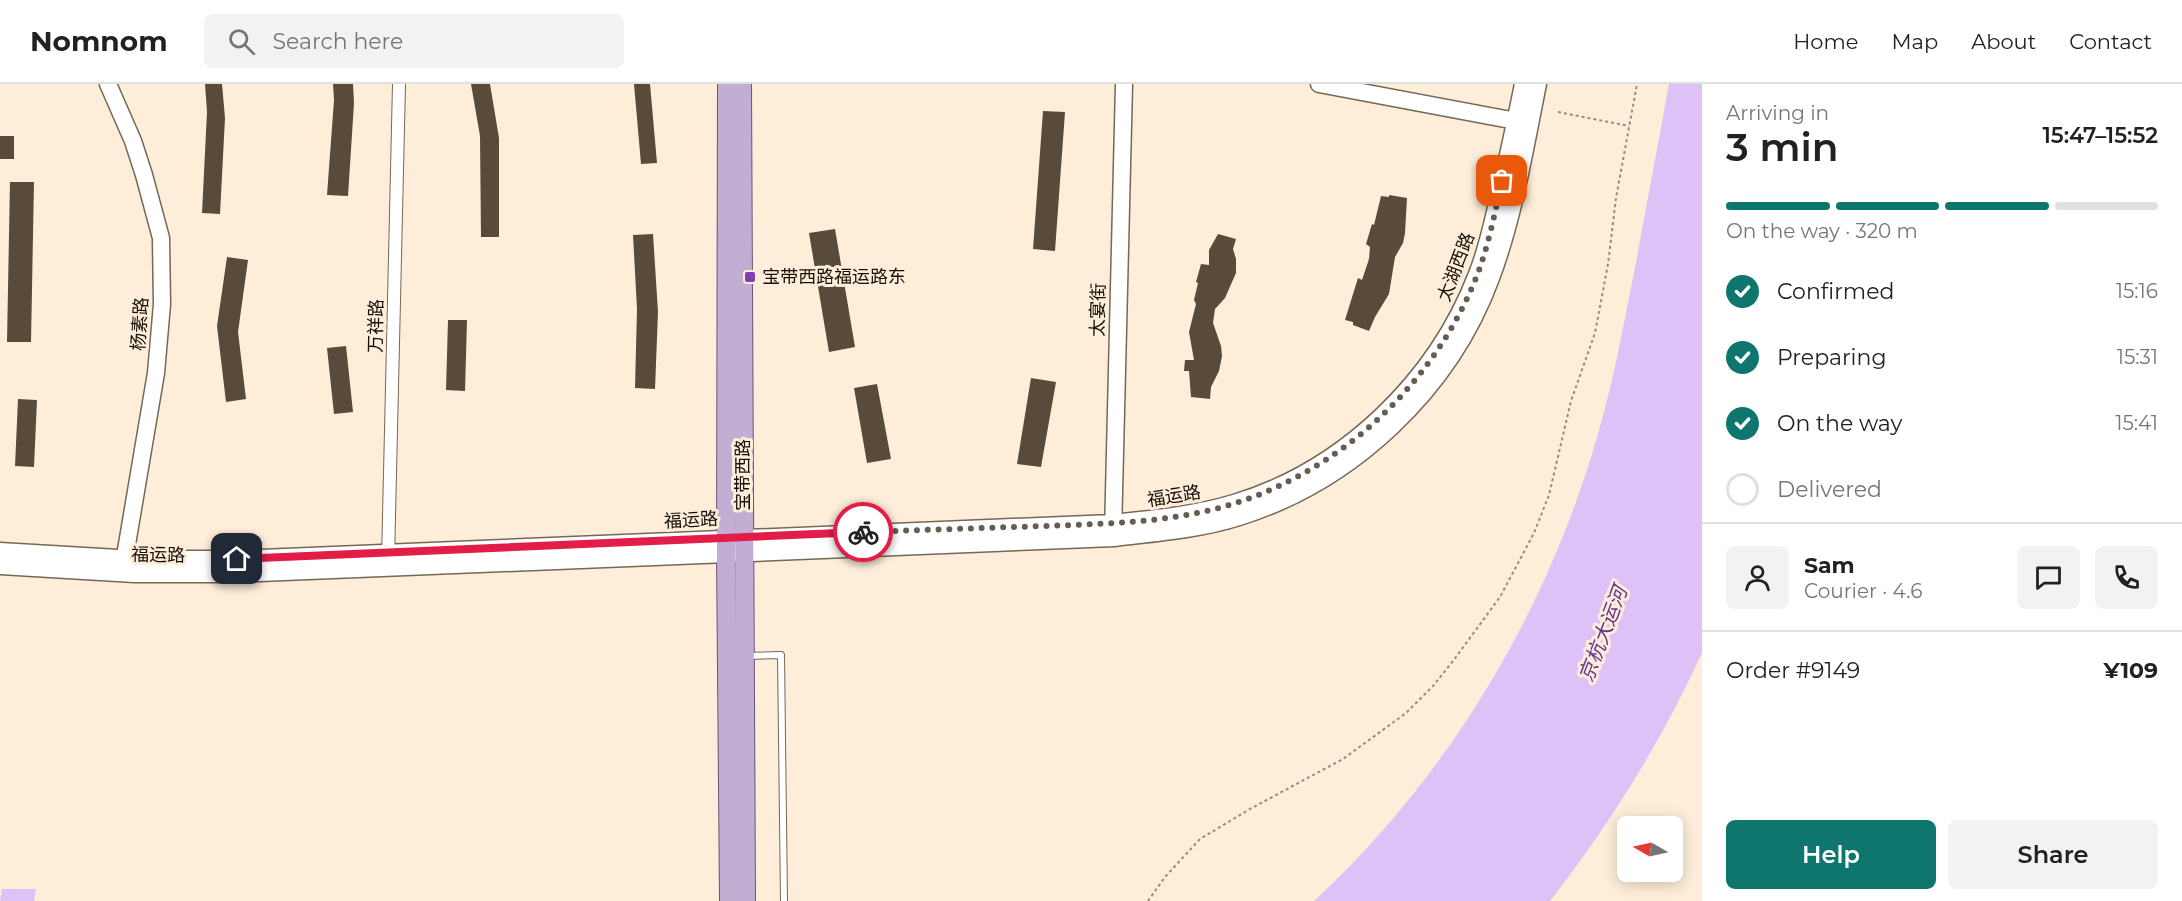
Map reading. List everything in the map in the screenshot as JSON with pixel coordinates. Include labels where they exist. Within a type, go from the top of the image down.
[{"type":"main road","name":"杨素路","points":[[108,84],[133,141],[161,238],[162,304],[156,373],[123,566]]},
{"type":"main road","name":"宝带西路","points":[[727,84],[736,729],[746,901]]},
{"type":"main road","name":"宝带西路","points":[[729,901],[736,729],[744,656],[734,545],[741,84]]},
{"type":"main road","name":"太宴街","points":[[1113,530],[1124,84]]},
{"type":"main road","points":[[1319,84],[1523,122]]},
{"type":"main road","name":"太湖西路","points":[[1368,439],[1392,426],[1439,372],[1458,346],[1479,308],[1499,254],[1523,122],[1523,84]]},
{"type":"main road","name":"太湖西路","points":[[1523,122],[1538,84]]},
{"type":"main road","name":"福运路","points":[[0,566],[123,566],[226,559],[388,560],[1192,528],[1260,510],[1320,482],[1368,439]]},
{"type":"main road","name":"福运路","points":[[0,550],[123,566]]},
{"type":"street","name":"万祥路","points":[[388,560],[399,84]]},
{"type":"lane","points":[[744,656],[781,655],[784,901]]},
{"type":"path","points":[[1148,901],[1165,877],[1200,839],[1343,759],[1406,713],[1447,669],[1500,597],[1534,533],[1549,495],[1570,401],[1595,333],[1637,84]]},
{"type":"path","points":[[1558,112],[1629,126]]},
{"type":"water","name":"京杭大运河","points":[[1669,84],[1702,84],[1702,653],[1652,750],[1614,812],[1550,901],[1314,901],[1365,850],[1412,796],[1455,738],[1494,677],[1528,614],[1558,548],[1583,481],[1609,394]]},
{"type":"water","points":[[2,889],[36,889],[34,901],[0,901]]},
{"type":"building","points":[[205,84],[222,84],[225,118],[220,214],[202,213],[207,112]]},
{"type":"building","points":[[333,84],[353,84],[354,103],[348,196],[327,195],[334,100]]},
{"type":"building","points":[[471,84],[490,84],[499,138],[499,237],[481,237],[480,136]]},
{"type":"building","points":[[634,84],[650,84],[657,163],[641,164]]},
{"type":"building","points":[[1043,111],[1065,112],[1055,251],[1033,249]]},
{"type":"building","points":[[0,136],[14,136],[14,159],[0,159]]},
{"type":"building","points":[[10,182],[34,182],[31,342],[7,342]]},
{"type":"building","points":[[1389,195],[1407,198],[1405,233],[1403,243],[1395,257],[1389,294],[1369,331],[1345,320],[1358,278],[1362,280],[1369,259],[1370,247],[1366,244],[1372,224],[1374,225],[1381,196],[1389,197]]},
{"type":"building","points":[[835,229],[855,347],[829,352],[809,233]]},
{"type":"building","points":[[653,234],[658,312],[655,389],[635,388],[637,309],[633,235]]},
{"type":"building","points":[[1218,234],[1236,239],[1233,249],[1236,273],[1225,298],[1215,309],[1213,323],[1222,356],[1219,371],[1211,387],[1210,399],[1191,397],[1189,371],[1184,371],[1185,360],[1194,360],[1189,332],[1196,304],[1194,300],[1198,283],[1196,282],[1201,264],[1209,265],[1209,250]]},
{"type":"building","points":[[227,257],[248,260],[238,332],[246,399],[226,402],[217,326]]},
{"type":"building","points":[[448,320],[467,320],[465,391],[446,390]]},
{"type":"building","points":[[346,346],[353,412],[334,414],[327,348]]},
{"type":"building","points":[[1031,378],[1056,382],[1041,467],[1017,464]]},
{"type":"building","points":[[877,384],[891,459],[867,463],[854,388]]},
{"type":"building","points":[[18,399],[37,400],[34,467],[15,466]]},
{"type":"way so far","points":[[863,532],[1112,523],[1171,517],[1214,509],[1255,496],[1312,469],[1351,443],[1382,416],[1428,364],[1466,301],[1477,275],[1502,181]]},
{"type":"place","name":"宝带西路福运路东","points":[[750,277]]},
{"type":"route","points":[[237,559],[863,532]]}]
